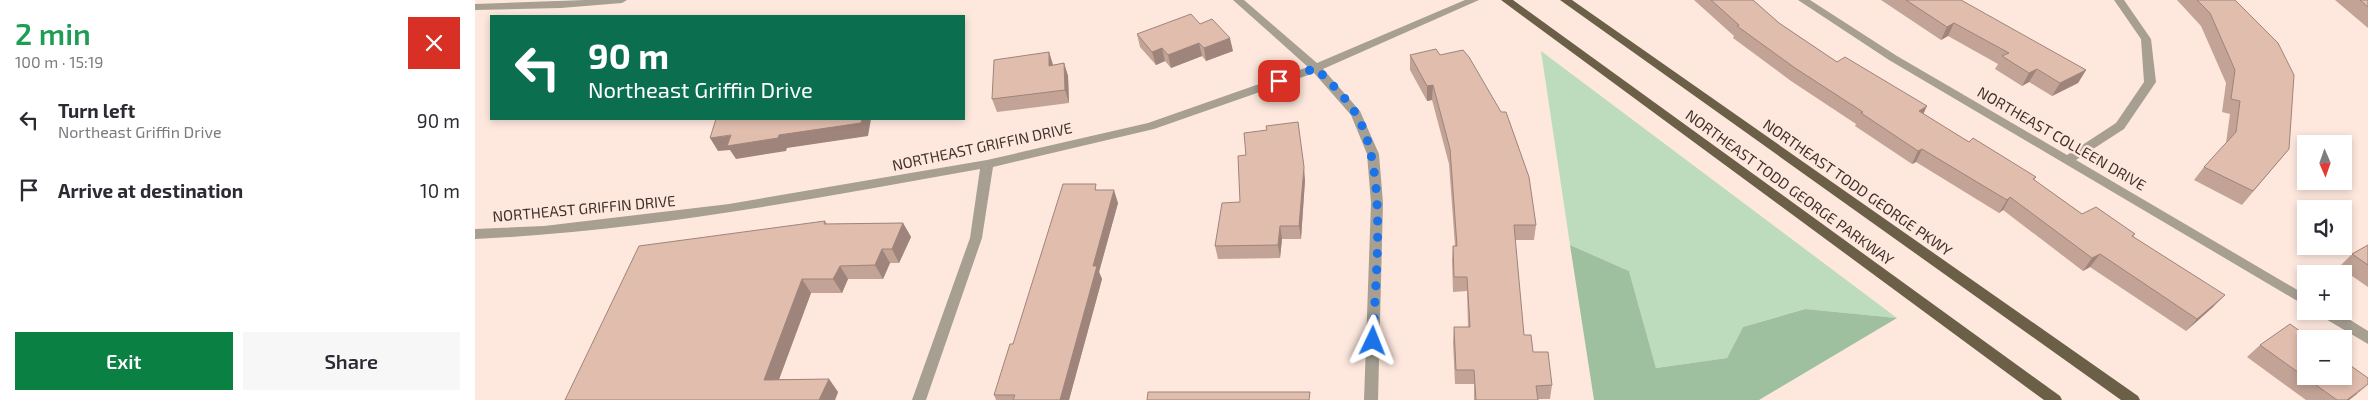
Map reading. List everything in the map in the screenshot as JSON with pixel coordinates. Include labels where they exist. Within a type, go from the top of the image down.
[{"type":"main road","name":"NORTHEAST TODD GEORGE PARKWAY","points":[[1506,0],[2055,400]]},
{"type":"main road","name":"NORTHEAST TODD GEORGE PKWY","points":[[1565,0],[2133,400]]},
{"type":"street","points":[[475,7],[561,5],[622,0]]},
{"type":"street","points":[[1238,0],[1316,68],[1356,114],[1373,154],[1377,203],[1371,400]]},
{"type":"street","name":"NORTHEAST GRIFFIN DRIVE","points":[[475,234],[544,231],[729,210],[987,164],[1150,126],[1316,68],[1474,0]]},
{"type":"street","name":"NORTHEAST COLLEEN DRIVE","points":[[1803,0],[1893,58],[2297,296]]},
{"type":"street","points":[[2068,160],[2120,126],[2150,82],[2146,39],[2119,0]]},
{"type":"street","points":[[919,400],[976,238],[987,164]]},
{"type":"street","points":[[2339,320],[2368,338]]},
{"type":"green space","points":[[1541,51],[1897,318],[1804,309],[1743,327],[1727,358],[1656,368],[1629,271],[1570,245]]},
{"type":"green space","points":[[1570,245],[1629,271],[1656,368],[1727,358],[1743,327],[1805,309],[1897,318],[1759,400],[1594,400]]},
{"type":"building","points":[[1711,0],[1753,0],[1779,23],[1837,62],[1845,57],[1927,106],[1919,111],[1969,142],[1973,138],[2036,177],[2033,179],[2082,214],[2096,207],[2135,234],[2132,236],[2225,295],[2197,319],[2100,254],[2092,258],[2010,197],[2007,200],[1922,149],[1918,151],[1861,113],[1863,112],[1795,68],[1737,26],[1739,25]]},
{"type":"building","points":[[1906,0],[1961,0],[2086,70],[2060,83],[2037,69],[2029,73],[2002,56],[2009,53],[1954,23],[1947,27]]},
{"type":"building","points":[[2197,0],[2235,0],[2278,43],[2294,75],[2289,149],[2253,191],[2204,167],[2236,132],[2240,101],[2231,99],[2235,70],[2210,13]]},
{"type":"building","points":[[2360,0],[2368,0],[2368,7]]},
{"type":"building","points":[[1191,14],[1200,24],[1212,19],[1230,38],[1204,48],[1199,43],[1168,55],[1162,48],[1152,52],[1137,34]]},
{"type":"building","points":[[1436,49],[1440,55],[1463,50],[1469,57],[1501,112],[1506,112],[1529,177],[1536,225],[1514,225],[1524,335],[1531,335],[1533,352],[1548,352],[1552,385],[1536,386],[1538,400],[1476,400],[1474,370],[1456,370],[1454,327],[1470,327],[1467,277],[1454,277],[1453,246],[1457,246],[1450,149],[1433,85],[1427,86],[1410,55]]},
{"type":"building","points":[[1049,52],[1049,66],[1064,63],[1065,90],[992,99],[994,60]]},
{"type":"building","points":[[716,120],[862,120],[861,123],[779,135],[778,138],[727,146],[731,135],[710,138]]},
{"type":"building","points":[[1298,122],[1304,167],[1299,226],[1280,226],[1278,245],[1215,246],[1222,203],[1240,202],[1238,156],[1246,155],[1244,133],[1267,130],[1266,126]]},
{"type":"building","points":[[1063,184],[1096,184],[1095,190],[1114,190],[1093,266],[1097,266],[1060,400],[1013,400],[1015,395],[994,395],[1010,344],[1013,344]]},
{"type":"building","points":[[825,221],[824,224],[903,223],[892,249],[882,249],[875,265],[840,266],[833,279],[802,279],[764,380],[829,379],[819,400],[565,400],[639,246]]},
{"type":"building","points":[[2368,245],[2368,265],[2352,254]]},
{"type":"building","points":[[2290,324],[2298,330],[2297,371],[2260,345]]},
{"type":"building","points":[[2352,367],[2368,378],[2368,384],[2347,400],[2337,400],[2316,385],[2352,385]]},
{"type":"building","points":[[1148,392],[1310,392],[1309,400],[1147,400]]},
{"type":"route","points":[[1279,81],[1316,68],[1356,114],[1373,154],[1377,203],[1373,341]]}]
